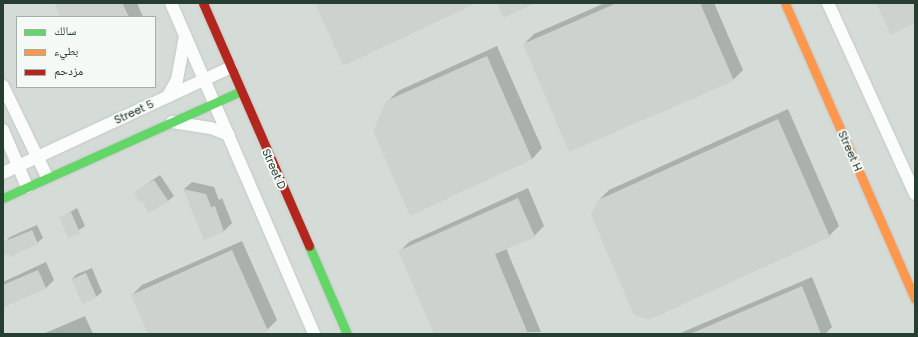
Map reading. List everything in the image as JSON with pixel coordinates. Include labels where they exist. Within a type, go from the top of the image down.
[{"type":"street","points":[[171,3],[314,334]]},
{"type":"street","name":"Street D","points":[[203,3],[346,334]]},
{"type":"street","name":"Street H","points":[[786,3],[915,299]]},
{"type":"street","points":[[828,3],[915,194]]},
{"type":"street","points":[[168,96],[177,80],[185,36]]},
{"type":"street","name":"Street 5","points":[[3,173],[230,67]]},
{"type":"street","points":[[3,86],[47,177]]},
{"type":"street","points":[[3,198],[241,91]]},
{"type":"street","points":[[171,122],[211,128],[229,135]]},
{"type":"street","points":[[3,130],[27,187]]},
{"type":"shaded area","points":[[3,3],[915,3],[915,334],[3,334]]},
{"type":"building","points":[[54,3],[122,3],[128,16],[60,16]]},
{"type":"building","points":[[315,3],[477,3],[343,66]]},
{"type":"building","points":[[497,3],[536,3],[503,18]]},
{"type":"building","points":[[617,3],[700,3],[734,81],[569,152],[523,44]]},
{"type":"building","points":[[876,3],[915,3],[915,23],[891,35]]},
{"type":"building","points":[[487,56],[532,159],[410,216],[373,131],[386,101]]},
{"type":"building","points":[[778,119],[830,237],[649,320],[634,315],[591,215],[598,200]]},
{"type":"building","points":[[154,180],[169,202],[148,213],[142,200],[139,202],[134,192]]},
{"type":"building","points":[[183,189],[206,194],[211,207],[215,206],[224,232],[204,240]]},
{"type":"building","points":[[518,198],[535,237],[495,254],[528,334],[434,334],[398,251]]},
{"type":"building","points":[[71,212],[80,233],[68,238],[59,217]]},
{"type":"building","points":[[32,230],[38,244],[10,257],[8,254],[3,256],[3,242]]},
{"type":"building","points":[[232,250],[268,331],[261,334],[148,334],[131,295]]},
{"type":"building","points":[[38,270],[46,288],[3,308],[3,285]]},
{"type":"building","points":[[86,273],[97,298],[82,304],[71,280]]},
{"type":"building","points":[[802,286],[821,334],[690,334]]},
{"type":"traffic: fast","points":[[3,198],[241,91]]},
{"type":"traffic: fast","points":[[309,246],[347,334]]},
{"type":"traffic: slow","points":[[785,3],[915,299]]},
{"type":"traffic: jam","points":[[203,3],[309,246]]}]
